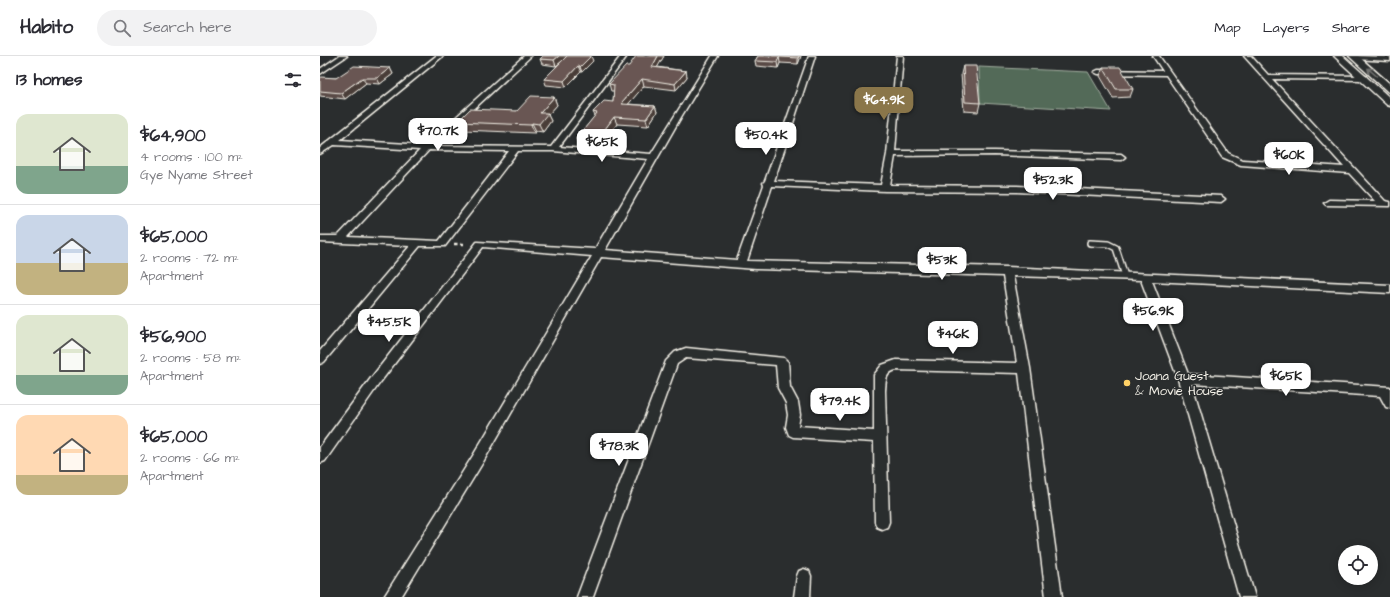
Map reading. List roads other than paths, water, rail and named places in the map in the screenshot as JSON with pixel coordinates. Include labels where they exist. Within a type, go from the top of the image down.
[{"type":"street","points":[[320,72],[344,56]]},
{"type":"street","points":[[320,152],[440,56]]},
{"type":"street","points":[[340,240],[428,148],[528,56]]},
{"type":"street","points":[[553,149],[624,56]]},
{"type":"street","points":[[392,597],[420,554],[523,384],[654,157],[715,56]]},
{"type":"street","points":[[741,264],[767,183],[812,56]]},
{"type":"street","points":[[885,188],[891,154],[900,56]]},
{"type":"street","points":[[1156,56],[1225,155],[1241,162],[1350,170]]},
{"type":"street","points":[[1247,56],[1350,170],[1387,204]]},
{"type":"street","points":[[1338,56],[1390,103]]},
{"type":"street","points":[[1354,57],[1390,59]]},
{"type":"street","points":[[1354,57],[1390,89]]},
{"type":"street","points":[[1098,72],[1168,74]]},
{"type":"street","points":[[1267,77],[1363,78]]},
{"type":"street","points":[[331,142],[428,148],[553,149],[654,157]]},
{"type":"street","points":[[320,239],[442,244],[515,149]]},
{"type":"street","points":[[891,154],[995,153],[1122,157]]},
{"type":"street","points":[[767,183],[885,188],[1017,189],[1221,198]]},
{"type":"street","points":[[1329,203],[1387,204]]},
{"type":"street","points":[[320,359],[417,244]]},
{"type":"street","points":[[320,457],[375,381],[480,244],[741,264],[1007,271],[1390,289]]},
{"type":"street","points":[[1007,271],[1024,368],[1054,597]]},
{"type":"street","points":[[1145,277],[1184,379],[1247,597]]},
{"type":"street","points":[[585,597],[672,361],[679,355],[686,353],[780,361],[782,362],[784,388],[792,402],[794,415],[792,427],[793,431],[880,437]]},
{"type":"street","points":[[882,522],[880,375],[886,368],[896,366],[1024,368]]},
{"type":"street","points":[[1184,379],[1386,391],[1390,402]]},
{"type":"street","points":[[802,597],[804,576]]},
{"type":"lane","points":[[1090,243],[1108,244],[1116,248],[1125,276]]},
{"type":"place","name":"Joana Guest & Movie House","points":[[1127,383]]}]
